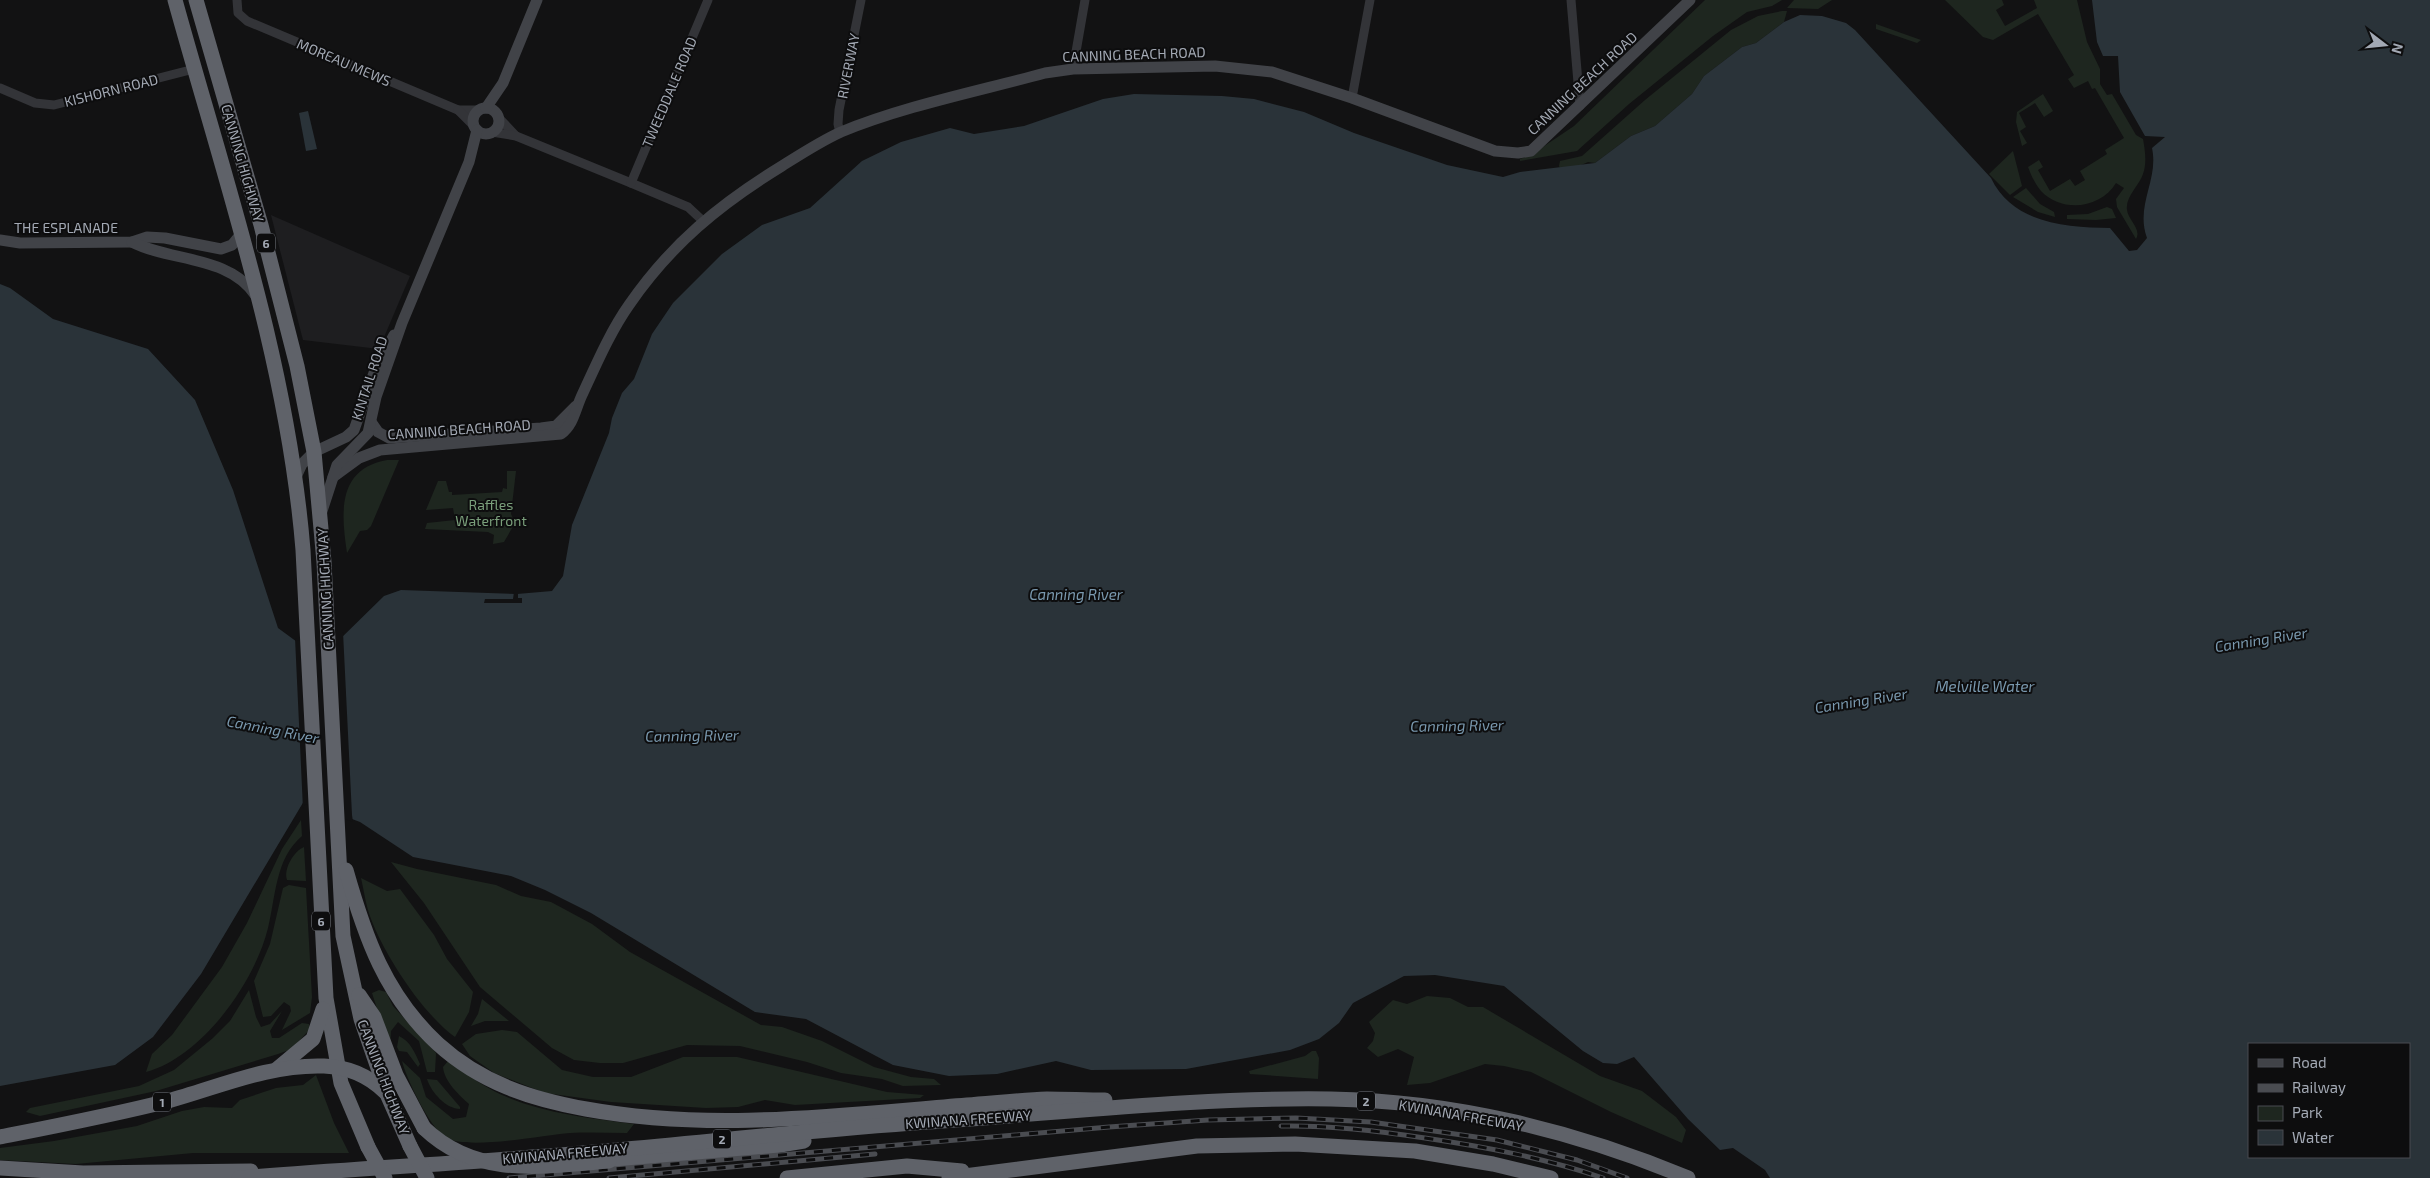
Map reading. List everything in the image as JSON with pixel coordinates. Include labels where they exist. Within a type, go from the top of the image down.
[{"type":"highway","name":"CANNING HIGHWAY","points":[[174,0],[258,299],[296,477],[307,625],[326,998],[342,1086],[368,1147],[385,1178]]},
{"type":"highway","name":"CANNING HIGHWAY","points":[[196,0],[261,224],[297,366],[314,452],[321,518],[343,936],[361,1018],[387,1094],[410,1146],[427,1178]]},
{"type":"highway","points":[[339,842],[368,944],[398,998],[425,1031],[451,1055],[495,1083],[529,1097],[612,1114],[706,1121],[804,1118],[1046,1099],[1218,1102]]},
{"type":"highway","points":[[353,985],[374,1017],[396,1075],[424,1128],[450,1150],[464,1158],[488,1166],[512,1169],[762,1148],[909,1124]]},
{"type":"highway","name":"1","points":[[275,1069],[300,1052],[313,1039],[318,1030],[326,998]]},
{"type":"highway","name":"1","points":[[0,1129],[46,1127],[168,1101],[275,1069],[320,1066],[338,1067],[356,1072],[373,1080],[387,1094]]},
{"type":"highway","name":"KWINANA FREEWAY","points":[[239,1178],[534,1157],[909,1124],[1218,1102],[1333,1099],[1446,1109],[1512,1122],[1582,1140],[1688,1178]]},
{"type":"highway","points":[[0,1136],[46,1127]]},
{"type":"highway","points":[[949,1178],[1197,1146],[1295,1144],[1416,1152],[1493,1164],[1551,1178]]},
{"type":"highway","points":[[1012,1178],[1075,1161]]},
{"type":"highway","points":[[787,1178],[907,1166],[984,1173]]},
{"type":"highway","points":[[0,1168],[83,1173],[330,1171]]},
{"type":"street","points":[[483,131],[498,127],[503,83],[537,0]]},
{"type":"street","name":"TWEEDDALE ROAD","points":[[631,183],[708,0]]},
{"type":"street","name":"RIVERWAY","points":[[840,133],[838,124],[839,110],[861,0]]},
{"type":"street","points":[[1073,68],[1085,0]]},
{"type":"street","points":[[1352,98],[1370,0]]},
{"type":"street","points":[[1571,0],[1580,106]]},
{"type":"street","name":"CANNING BEACH ROAD","points":[[332,477],[359,458],[380,450],[550,437],[561,434],[571,425],[577,405],[628,306],[656,270],[703,220],[738,193],[840,133],[881,118],[1045,73],[1073,68],[1215,66],[1272,72],[1352,98],[1470,142],[1508,154],[1531,151],[1690,0]]},
{"type":"street","name":"MOREAU MEWS","points":[[237,4],[241,17],[247,21],[458,110],[483,131]]},
{"type":"street","name":"KISHORN ROAD","points":[[0,88],[35,103],[54,105],[194,69]]},
{"type":"street","points":[[503,83],[473,118],[483,131],[516,136],[688,207],[703,220]]},
{"type":"street","points":[[482,109],[498,116],[516,136]]},
{"type":"street","name":"MOREAU MEWS","points":[[458,110],[482,109]]},
{"type":"street","name":"KINTAIL ROAD","points":[[321,518],[332,477],[341,459],[364,438],[371,422],[376,397],[402,323],[468,162],[483,131]]},
{"type":"street","name":"THE ESPLANADE","points":[[0,240],[20,243],[132,242],[147,237],[165,238],[221,249],[232,245],[240,234]]},
{"type":"street","name":"THE ESPLANADE","points":[[132,242],[147,250],[185,258],[224,270],[245,283],[258,299]]},
{"type":"street","name":"KINTAIL ROAD","points":[[314,452],[346,437],[354,430],[376,370],[402,323]]},
{"type":"street","name":"CANNING BEACH ROAD","points":[[371,422],[378,432],[389,438],[541,428],[556,426],[577,405]]},
{"type":"street","points":[[296,477],[302,464],[314,452]]},
{"type":"shaded area","points":[[271,215],[410,276],[379,349],[303,340]]},
{"type":"green space","points":[[1705,0],[1782,0],[1772,6],[1747,12],[1713,36],[1629,104],[1577,151],[1520,161],[1520,159],[1531,155],[1574,126]]},
{"type":"green space","points":[[1794,0],[1832,0],[1818,9],[1787,8]]},
{"type":"green space","points":[[1945,0],[2002,0],[2004,5],[1996,10],[2005,26],[2037,8],[2034,0],[2077,0],[2087,42],[2100,69],[2100,84],[2107,95],[2112,94],[2136,135],[2143,139],[2144,170],[2127,205],[2128,214],[2136,228],[2136,239],[2117,207],[2116,199],[2124,188],[2116,183],[2109,192],[2091,203],[2070,205],[2059,203],[2041,191],[2030,173],[2028,167],[2039,160],[2043,167],[2038,170],[2050,191],[2070,179],[2075,186],[2085,180],[2080,171],[2107,154],[2105,150],[2124,138],[2095,88],[2092,89],[2088,81],[2074,88],[2068,79],[2074,75],[2038,14],[1993,40],[1983,37]]},
{"type":"green space","points":[[1787,11],[1784,22],[1756,43],[1742,47],[1704,76],[1692,94],[1655,126],[1631,136],[1595,163],[1588,162],[1563,173],[1559,166],[1560,161],[1582,156],[1645,100],[1731,30],[1758,16]]},
{"type":"green space","points":[[1876,24],[1921,40],[1917,43],[1876,29]]},
{"type":"green space","points":[[2043,94],[2053,111],[2044,117],[2035,103],[2019,113],[2026,127],[2020,131],[2027,143],[2022,146],[2016,122],[2017,112]]},
{"type":"green space","points":[[2013,151],[2022,186],[2010,195],[1989,174]]},
{"type":"green space","points":[[2026,188],[2040,204],[2054,212],[2055,217],[2038,212],[2013,197]]},
{"type":"green space","points":[[2107,207],[2112,209],[2116,218],[2096,220],[2067,219],[2067,215],[2088,214]]},
{"type":"green space","points":[[387,460],[399,460],[371,526],[367,530],[360,531],[347,553],[344,508],[346,495],[351,483],[359,473],[371,465]]},
{"type":"green space","name":"Raffles Waterfront","points":[[507,471],[516,471],[511,514],[515,523],[504,542],[493,544],[494,535],[488,532],[425,529],[427,523],[455,520],[453,508],[426,510],[438,481],[446,481],[449,492],[452,492],[452,495],[502,492],[503,488],[507,489]]},
{"type":"green space","points":[[301,820],[302,836],[293,845],[281,867],[268,928],[261,949],[238,993],[223,1015],[187,1051],[167,1064],[146,1072],[152,1054],[172,1035],[222,967],[247,923],[282,849]]},
{"type":"green space","points":[[304,847],[306,881],[287,880],[286,876],[290,861]]},
{"type":"green space","points":[[391,862],[496,885],[521,896],[551,902],[592,924],[630,952],[761,1025],[782,1027],[822,1041],[874,1067],[911,1077],[934,1079],[941,1085],[903,1086],[882,1079],[841,1073],[807,1062],[740,1046],[687,1045],[623,1063],[574,1060],[552,1048],[480,987],[424,903]]},
{"type":"green space","points":[[361,878],[387,891],[400,889],[434,935],[447,959],[473,992],[469,1012],[455,1037],[430,1014],[395,967],[371,919]]},
{"type":"green space","points":[[289,885],[306,888],[312,997],[310,1013],[282,1030],[291,1011],[290,1006],[284,1002],[271,1016],[263,1017],[254,981],[270,944],[283,888]]},
{"type":"green space","points":[[249,990],[256,1017],[261,1027],[270,1024],[282,1011],[270,1031],[272,1038],[279,1038],[302,1023],[309,1024],[309,1030],[292,1049],[156,1091],[40,1116],[26,1112],[30,1108],[139,1086],[174,1070],[213,1038],[230,1021]]},
{"type":"green space","points":[[379,990],[386,992],[393,1006],[436,1053],[435,1072],[427,1072],[419,1041],[398,1022],[391,1031],[390,1049],[372,993]]},
{"type":"green space","points":[[1427,996],[1450,998],[1468,1007],[1483,1007],[1600,1076],[1642,1091],[1676,1117],[1686,1130],[1682,1143],[1611,1112],[1531,1072],[1504,1066],[1485,1064],[1430,1083],[1407,1085],[1414,1057],[1398,1049],[1378,1057],[1367,1048],[1373,1041],[1375,1033],[1369,1022],[1393,1000],[1407,1004]]},
{"type":"green space","points":[[482,999],[509,1021],[485,1021],[471,1026],[478,1014]]},
{"type":"green space","points":[[502,1030],[517,1032],[562,1070],[593,1077],[631,1077],[683,1057],[737,1057],[887,1092],[924,1095],[920,1098],[795,1105],[765,1100],[738,1107],[706,1108],[611,1102],[545,1093],[494,1073],[470,1056],[462,1044],[476,1034]]},
{"type":"green space","points":[[399,1036],[407,1041],[412,1048],[420,1064],[418,1067],[407,1052],[399,1051],[397,1047]]},
{"type":"green space","points":[[1312,1051],[1316,1051],[1319,1058],[1318,1079],[1250,1074],[1249,1071],[1305,1056]]},
{"type":"green space","points":[[402,1061],[420,1078],[426,1097],[453,1119],[466,1117],[469,1104],[446,1077],[443,1067],[448,1061],[492,1090],[522,1103],[569,1115],[634,1124],[627,1133],[570,1133],[505,1141],[469,1143],[455,1141],[445,1137],[433,1124],[413,1090]]},
{"type":"green space","points":[[316,1075],[334,1123],[349,1153],[193,1153],[76,1164],[0,1160],[0,1148],[54,1141],[137,1126],[182,1111],[204,1107],[232,1108],[240,1100],[276,1088],[303,1085]]},
{"type":"green space","points":[[427,1079],[437,1080],[460,1109],[444,1103],[432,1089]]},
{"type":"water","points":[[2092,0],[2430,0],[2430,1178],[1770,1178],[1765,1170],[1733,1148],[1720,1150],[1688,1119],[1634,1057],[1617,1064],[1603,1063],[1583,1051],[1504,986],[1435,975],[1404,976],[1353,1003],[1339,1023],[1319,1039],[1290,1050],[1186,1069],[1091,1070],[1056,1061],[997,1074],[949,1076],[893,1065],[806,1019],[755,1012],[591,913],[545,890],[511,876],[413,857],[360,822],[304,801],[201,974],[153,1037],[115,1065],[0,1086],[0,284],[10,288],[53,319],[148,349],[195,400],[233,490],[278,628],[308,650],[335,644],[384,596],[401,590],[517,594],[552,591],[563,576],[572,525],[609,433],[612,418],[622,393],[634,379],[652,334],[673,303],[722,254],[762,225],[810,208],[862,161],[901,142],[950,128],[974,134],[1024,126],[1103,99],[1134,94],[1222,96],[1254,99],[1304,112],[1354,133],[1447,165],[1503,177],[1520,172],[1595,163],[1631,136],[1655,126],[1692,94],[1704,76],[1742,47],[1756,43],[1784,22],[1800,15],[1822,16],[1846,23],[1855,30],[1991,178],[2001,193],[2013,205],[2027,214],[2042,220],[2076,226],[2110,228],[2129,251],[2137,250],[2147,238],[2144,215],[2152,171],[2152,148],[2165,137],[2145,136],[2120,92],[2118,56],[2103,56],[2097,42]]},
{"type":"water","points":[[308,111],[317,149],[306,151],[299,113]]},
{"type":"pier","points":[[514,592],[518,592],[518,598],[522,598],[522,603],[484,603],[485,599],[513,599]]},
{"type":"pier","points":[[343,632],[353,822],[305,804],[303,809],[295,638],[308,647],[334,642]]},
{"type":"railway","points":[[509,1178],[1109,1127],[1208,1120],[1296,1118],[1371,1122],[1497,1140],[1577,1160],[1627,1178]]},
{"type":"railway","points":[[1281,1126],[1353,1129],[1448,1141],[1537,1159],[1603,1178]]},
{"type":"railway","points":[[609,1178],[875,1154]]},
{"type":"water label","name":"Canning River","points":[[1076,594]]},
{"type":"water label","name":"Canning River","points":[[2261,639]]},
{"type":"water label","name":"Melville Water","points":[[1985,686]]},
{"type":"water label","name":"Canning River","points":[[1861,700]]},
{"type":"water label","name":"Canning River","points":[[1457,725]]},
{"type":"water label","name":"Canning River","points":[[273,729]]},
{"type":"water label","name":"Canning River","points":[[692,735]]}]
